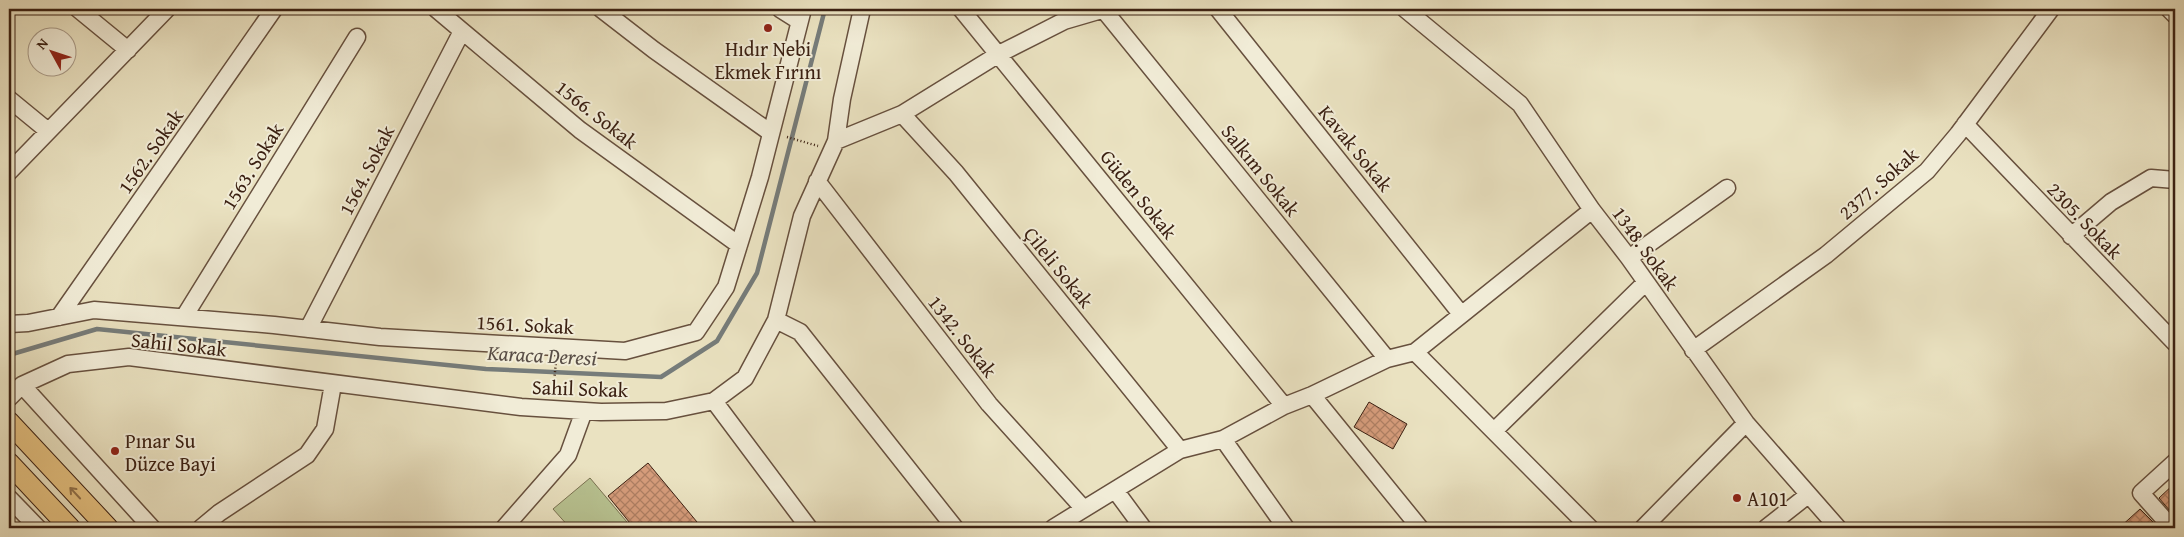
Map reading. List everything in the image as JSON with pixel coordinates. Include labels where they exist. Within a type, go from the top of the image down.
[{"type":"main road","points":[[9,422],[108,528]]},
{"type":"main road","points":[[9,463],[57,520]]},
{"type":"street","points":[[78,9],[128,50]]},
{"type":"street","points":[[9,172],[168,9]]},
{"type":"street","name":"1562. Sokak","points":[[59,317],[274,9]]},
{"type":"street","name":"1566. Sokak","points":[[436,9],[580,130],[739,245]]},
{"type":"street","points":[[601,9],[654,50],[771,133]]},
{"type":"street","points":[[780,9],[801,15]]},
{"type":"street","name":"Sahil Sokak","points":[[22,385],[68,364],[129,357],[521,407],[584,411],[666,411],[714,401],[745,378],[776,320],[802,216],[835,146],[842,99],[862,9]]},
{"type":"street","name":"Güden Sokak","points":[[961,9],[1284,406]]},
{"type":"street","points":[[835,146],[902,114],[999,54],[1064,21],[1104,9]]},
{"type":"street","name":"Salkım Sokak","points":[[1104,9],[1387,359]]},
{"type":"street","name":"Kavak Sokak","points":[[1218,9],[1461,314]]},
{"type":"street","name":"1348. Sokak","points":[[1405,9],[1520,104],[1592,210],[1746,423],[1838,528]]},
{"type":"street","name":"2377. Sokak","points":[[1693,350],[1826,255],[1927,170],[1966,124],[2051,9]]},
{"type":"street","points":[[2169,9],[2175,14]]},
{"type":"street","name":"1561. Sokak","points":[[9,324],[28,323],[94,310],[380,337],[625,351],[696,332],[726,288],[760,176],[801,15]]},
{"type":"street","name":"1564. Sokak","points":[[308,329],[462,32]]},
{"type":"street","name":"1563. Sokak","points":[[184,317],[357,37]]},
{"type":"street","points":[[9,99],[48,131]]},
{"type":"street","name":"Çileli Sokak","points":[[902,114],[956,173],[1180,450]]},
{"type":"street","name":"2305. Sokak","points":[[1966,124],[2175,343]]},
{"type":"street","points":[[2071,236],[2112,202],[2150,178],[2175,180]]},
{"type":"street","name":"1342. Sokak","points":[[818,181],[989,404],[1084,509]]},
{"type":"street","points":[[1628,258],[1727,188]]},
{"type":"street","points":[[1053,528],[1180,450],[1223,439],[1284,406],[1312,395],[1387,359],[1415,352],[1592,210]]},
{"type":"street","points":[[1494,430],[1645,283]]},
{"type":"street","points":[[776,320],[800,332],[955,528]]},
{"type":"street","points":[[1415,352],[1590,528]]},
{"type":"street","points":[[201,528],[219,513],[306,456],[325,429],[333,384]]},
{"type":"street","points":[[9,398],[22,385],[152,528]]},
{"type":"street","points":[[1312,395],[1420,528]]},
{"type":"street","points":[[714,401],[809,528]]},
{"type":"street","points":[[504,528],[568,455],[584,411]]},
{"type":"street","points":[[1643,528],[1746,423]]},
{"type":"street","points":[[1223,439],[1286,528]]},
{"type":"street","points":[[2172,528],[2141,493],[2175,462]]},
{"type":"street","points":[[1116,490],[1143,528]]},
{"type":"street","points":[[1766,528],[1808,495]]},
{"type":"street","points":[[9,498],[35,525],[57,520]]},
{"type":"path","points":[[771,133],[835,146]]},
{"type":"path","points":[[552,409],[557,347]]},
{"type":"green space","points":[[590,478],[632,528],[570,528],[553,509]]},
{"type":"building","points":[[1369,402],[1407,424],[1393,449],[1354,427]]},
{"type":"building","points":[[648,463],[702,528],[634,528],[608,496]]},
{"type":"building","points":[[2175,483],[2175,517],[2159,498]]},
{"type":"building","points":[[2140,509],[2159,528],[2119,528]]},
{"type":"waterway","name":"Karaca Deresi","points":[[9,355],[97,329],[486,369],[661,377],[717,341],[757,273],[825,9]]},
{"type":"place","name":"Hıdır Nebi Ekmek Fırını","points":[[768,28]]},
{"type":"place","name":"Pınar Su Düzce Bayi","points":[[115,451]]},
{"type":"place","name":"A101","points":[[1737,498]]}]
